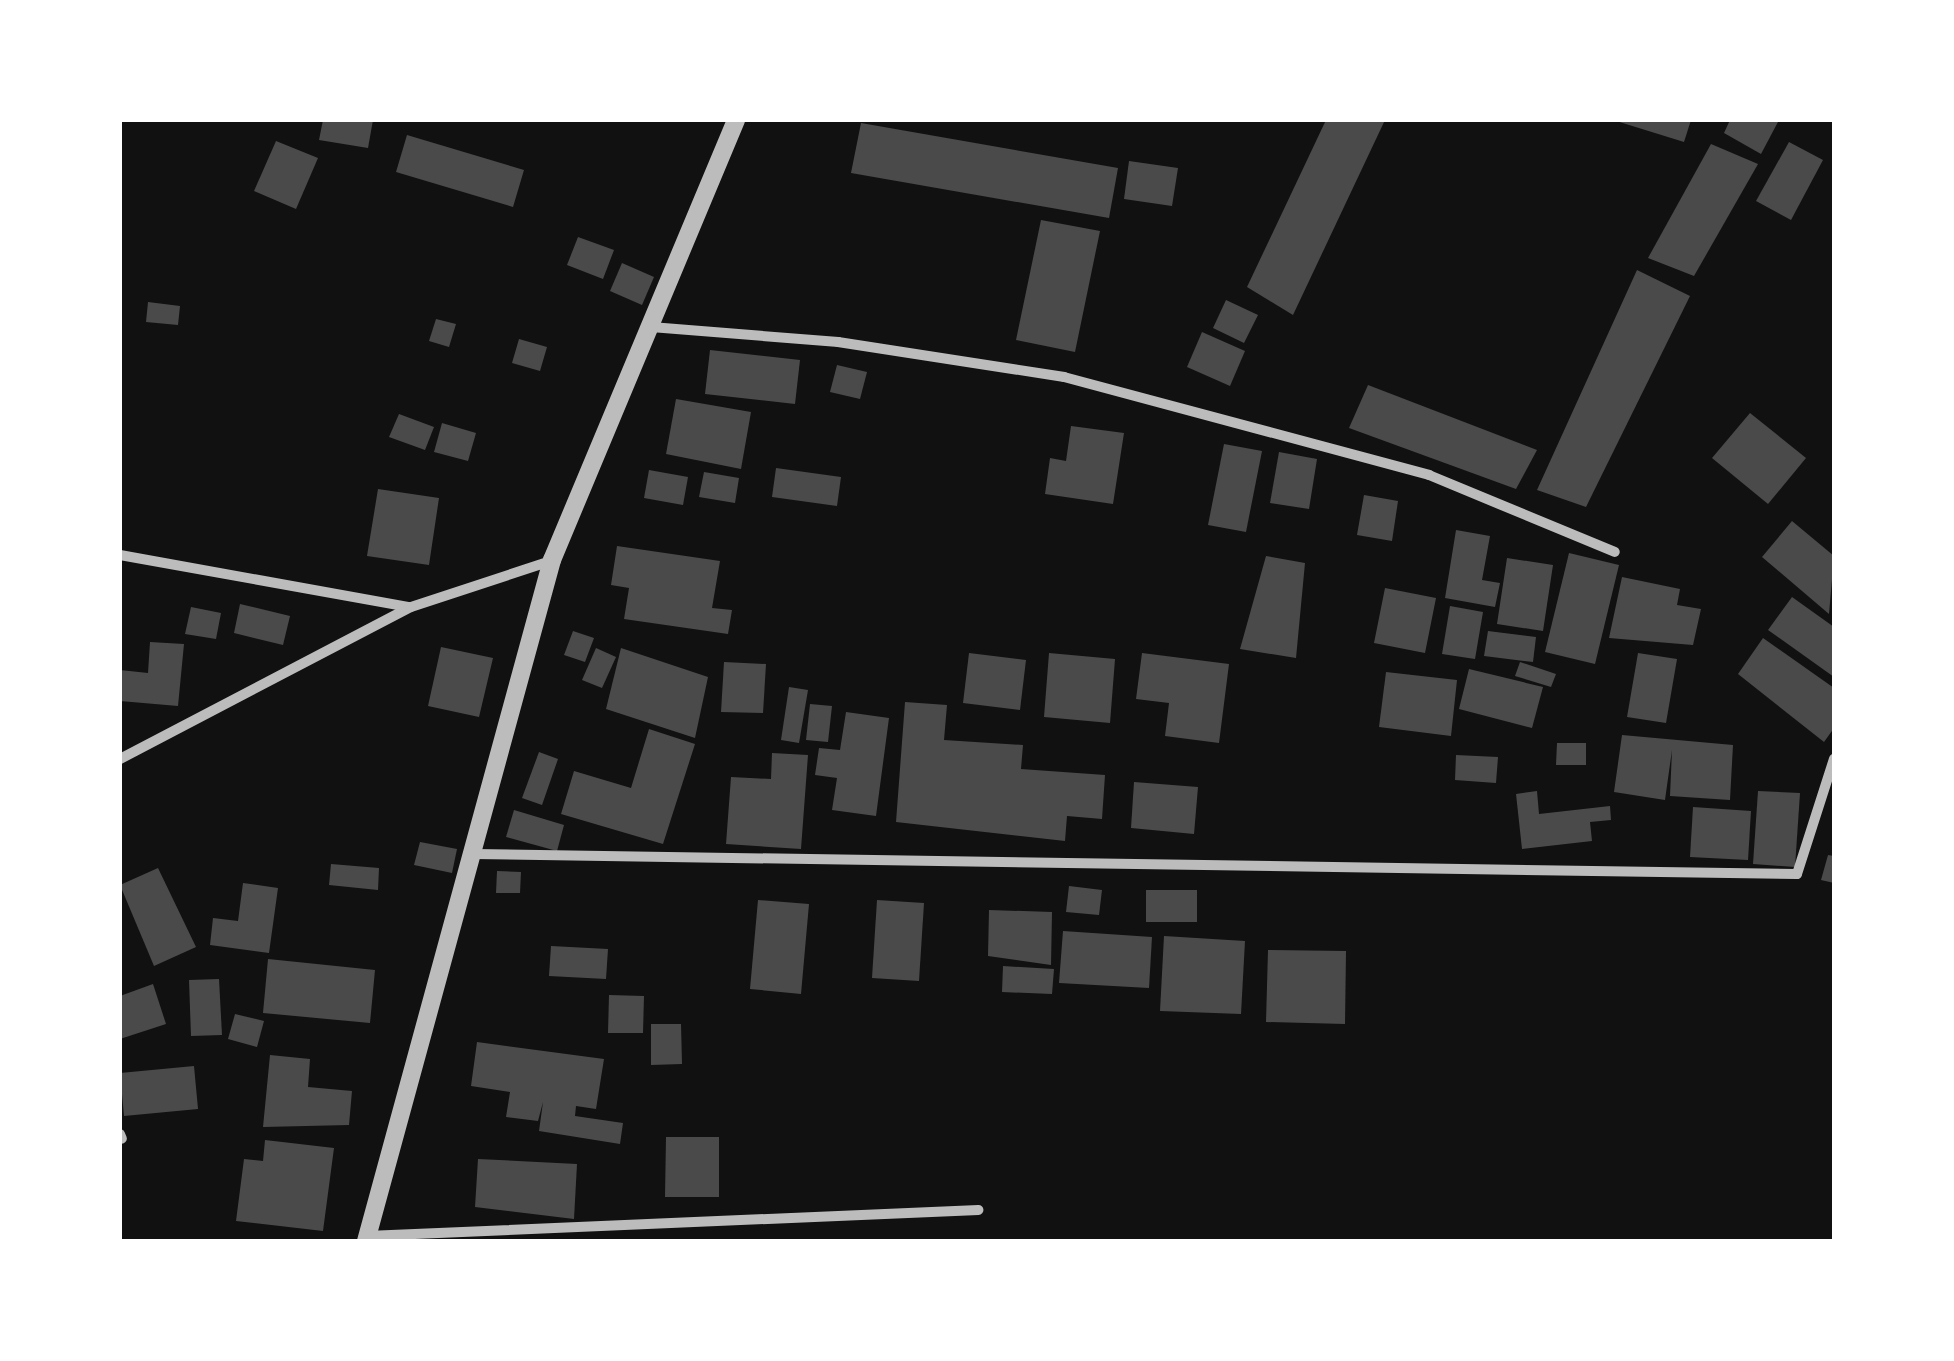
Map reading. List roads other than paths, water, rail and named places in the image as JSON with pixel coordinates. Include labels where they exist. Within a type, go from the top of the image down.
[{"type":"street","points":[[736,120],[552,560],[367,1238],[978,1210]]},
{"type":"street","points":[[651,327],[838,342],[1064,378],[1429,475],[1615,552]]},
{"type":"street","points":[[120,555],[410,607]]},
{"type":"street","points":[[120,759],[410,607],[552,560]]},
{"type":"street","points":[[474,854],[1797,874],[1834,759]]}]
